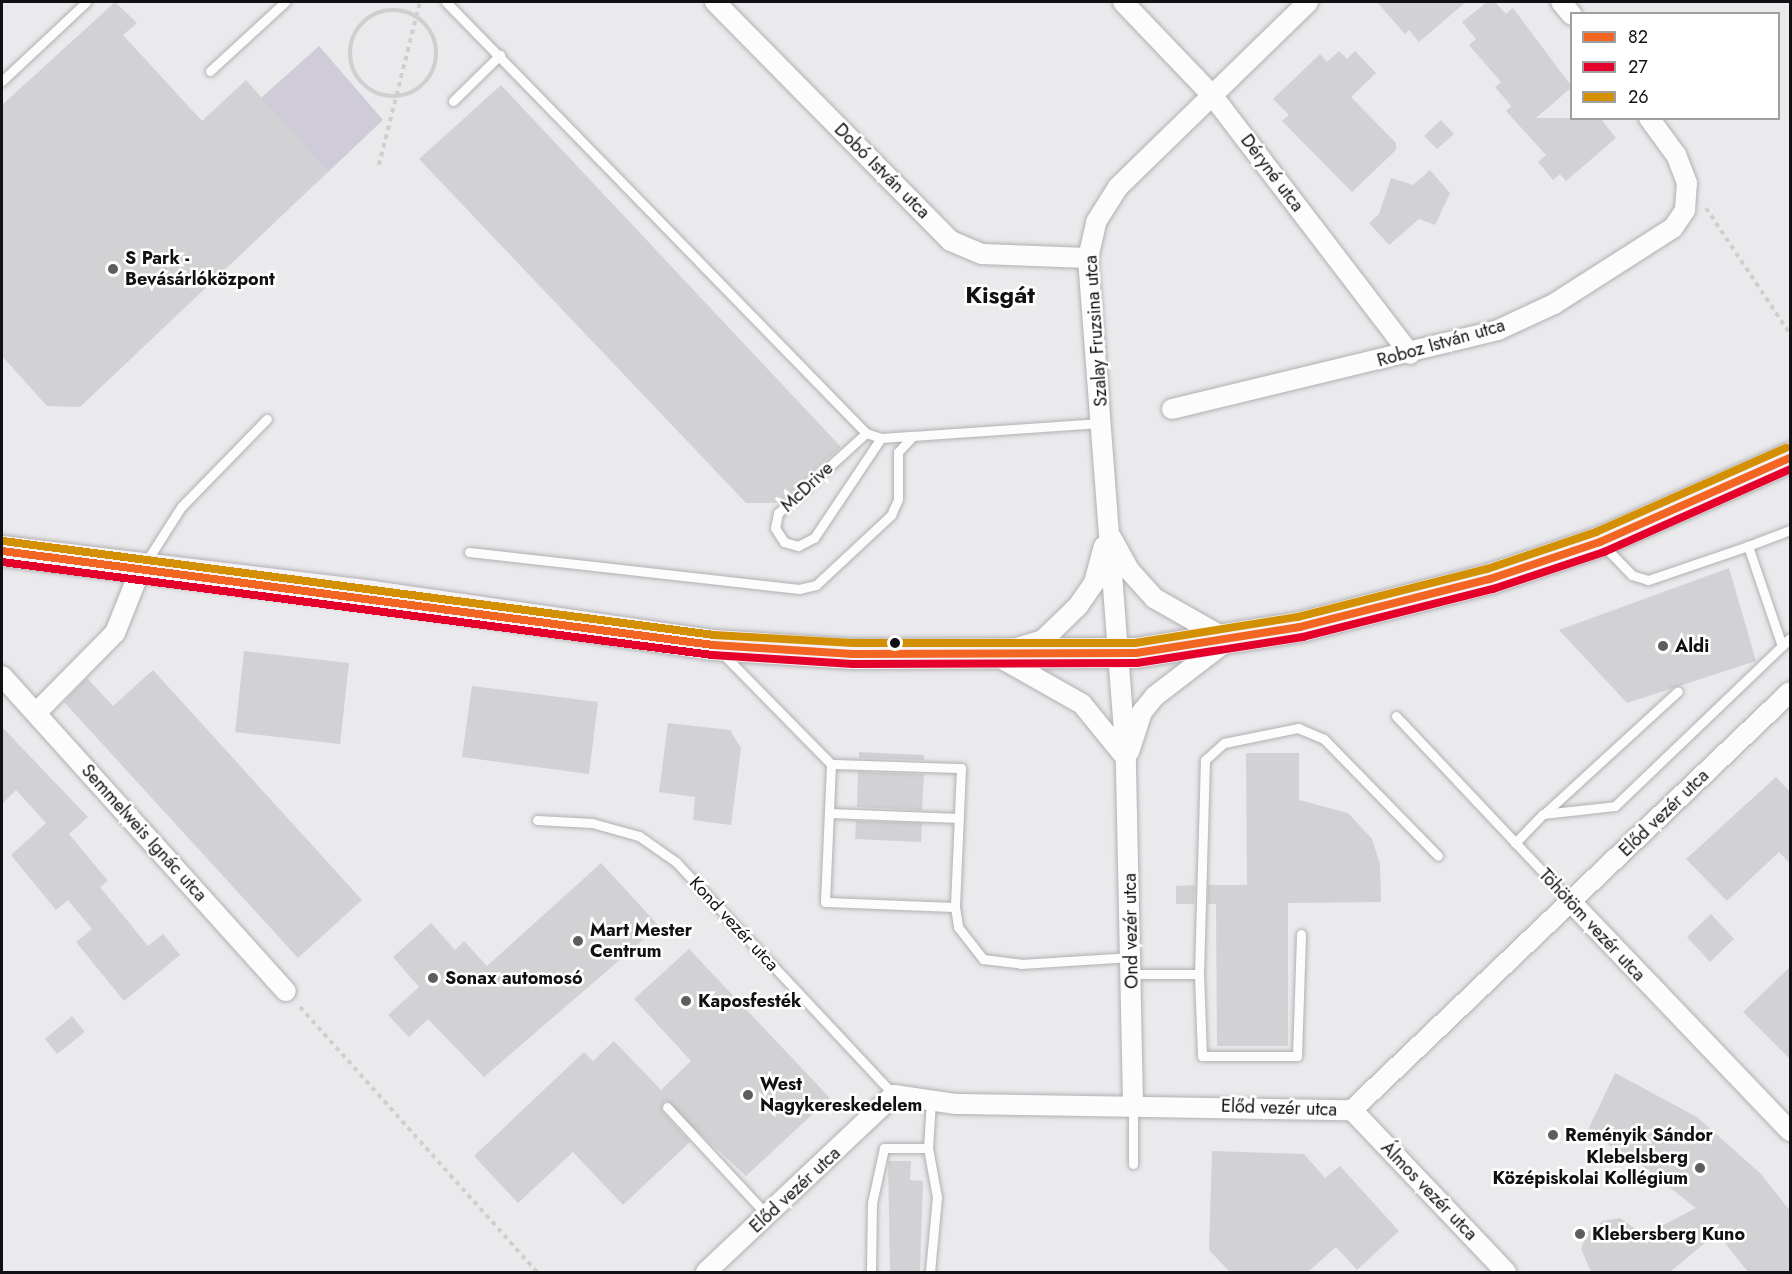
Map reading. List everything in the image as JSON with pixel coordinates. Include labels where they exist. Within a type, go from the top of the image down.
[{"type":"main road","points":[[2,551],[713,645],[996,655],[1117,652],[1228,640],[1384,608],[1600,542],[1791,458]]},
{"type":"street","name":"Dobó István utca","points":[[715,2],[951,241],[982,254],[1088,258]]},
{"type":"street","name":"Déryné utca","points":[[1123,2],[1212,95],[1410,354]]},
{"type":"street","name":"Szalay Fruzsina utca","points":[[1117,652],[1103,423],[1088,258],[1096,222],[1118,186],[1308,2]]},
{"type":"street","points":[[1650,120],[1676,155],[1688,183]]},
{"type":"street","name":"Roboz István utca","points":[[1172,409],[1410,354],[1498,330],[1554,303],[1672,228],[1685,210],[1688,183]]},
{"type":"street","name":"Szalay Fruzsina utca","points":[[1108,532],[1129,570],[1154,598],[1228,640]]},
{"type":"street","name":"Szalay Fruzsina utca","points":[[996,655],[1043,640],[1078,606],[1094,583],[1108,532]]},
{"type":"street","points":[[36,714],[115,633],[141,568]]},
{"type":"street","name":"Ond vezér utca","points":[[1126,758],[1142,712],[1155,696],[1228,640]]},
{"type":"street","name":"Ond vezér utca","points":[[1117,652],[1126,758],[1132,966],[1132,1103]]},
{"type":"street","points":[[996,655],[1082,704],[1126,758]]},
{"type":"street","name":"Semmelweis Ignác utca","points":[[2,676],[286,991]]},
{"type":"street","name":"Előd vezér utca","points":[[706,1272],[769,1216],[894,1095],[932,1100],[1352,1110],[1791,692]]},
{"type":"street","name":"Töhötöm vezér utca","points":[[1571,902],[1790,1129]]},
{"type":"street","name":"Álmos vezér utca","points":[[1352,1110],[1506,1272]]},
{"type":"lane","points":[[2,81],[86,2]]},
{"type":"lane","points":[[210,71],[285,2]]},
{"type":"lane","points":[[446,2],[866,433],[881,438],[1103,423]]},
{"type":"lane","points":[[453,101],[500,55]]},
{"type":"lane","points":[[141,568],[181,507],[267,419]]},
{"type":"lane","name":"McDrive","points":[[866,433],[778,513],[775,528],[783,542],[798,546],[814,538],[881,438]]},
{"type":"lane","points":[[469,552],[799,589],[816,585],[891,515],[898,499],[898,452],[913,436]]},
{"type":"lane","points":[[1600,542],[1632,575],[1648,580],[1791,530]]},
{"type":"lane","points":[[1748,546],[1782,646]]},
{"type":"lane","points":[[1543,814],[1615,806],[1791,638]]},
{"type":"lane","points":[[713,645],[831,764],[961,768],[956,907],[958,927],[983,959],[1021,964],[1132,966],[1199,974]]},
{"type":"lane","points":[[1515,843],[1543,814],[1678,691]]},
{"type":"lane","name":"Töhötöm vezér utca","points":[[1396,716],[1571,902]]},
{"type":"lane","points":[[1301,934],[1298,1056],[1202,1056],[1199,974],[1205,760],[1224,743],[1298,728],[1324,739],[1438,856]]},
{"type":"lane","points":[[831,764],[825,902],[956,907]]},
{"type":"lane","points":[[829,813],[959,818]]},
{"type":"lane","name":"Kond vezér utca","points":[[537,820],[592,823],[639,837],[676,862],[894,1095]]},
{"type":"lane","points":[[930,1272],[937,1197],[928,1148],[932,1100]]},
{"type":"lane","points":[[1132,1103],[1133,1164]]},
{"type":"lane","points":[[667,1107],[769,1216]]},
{"type":"lane","points":[[871,1272],[872,1203],[884,1148],[928,1148]]},
{"type":"path","points":[[379,165],[420,2]]},
{"type":"path","points":[[390,10],[416,17],[433,37],[435,64],[421,86],[396,96],[381,95],[362,83],[350,49],[363,22],[375,14],[390,10]]},
{"type":"path","points":[[1688,183],[1791,334]]},
{"type":"path","points":[[286,991],[537,1272]]},
{"type":"shaded area","points":[[319,46],[383,120],[328,172],[261,98]]},
{"type":"building","name":"S Park - Bevásárlóközpont","points":[[115,2],[137,23],[123,35],[202,121],[246,80],[328,172],[80,407],[47,406],[2,356],[2,105]]},
{"type":"building","points":[[1377,2],[1466,2],[1419,42],[1409,30],[1405,34]]},
{"type":"building","points":[[1487,2],[1495,2],[1506,14],[1513,8],[1570,84],[1570,89],[1536,118],[1602,120],[1616,138],[1566,181],[1560,174],[1553,180],[1538,162],[1546,155],[1506,111],[1511,106],[1495,87],[1501,82],[1469,45],[1476,39],[1462,22]]},
{"type":"building","points":[[1339,51],[1347,59],[1355,51],[1376,73],[1351,97],[1396,143],[1396,150],[1352,192],[1282,121],[1289,115],[1273,99],[1320,54],[1327,62]]},
{"type":"building","points":[[501,85],[841,447],[779,503],[746,503],[419,159]]},
{"type":"building","points":[[1441,120],[1454,134],[1437,149],[1424,136]]},
{"type":"building","points":[[1430,170],[1450,193],[1435,225],[1419,219],[1389,245],[1369,223],[1379,214],[1391,178],[1413,185]]},
{"type":"building","name":"Aldi","points":[[1729,568],[1756,661],[1627,703],[1559,630]]},
{"type":"building","points":[[244,651],[349,663],[340,744],[235,732]]},
{"type":"building","points":[[153,670],[362,900],[298,958],[64,702],[87,678],[113,706]]},
{"type":"building","points":[[472,686],[598,702],[589,774],[462,757]]},
{"type":"building","points":[[668,723],[730,730],[741,748],[731,825],[693,820],[695,797],[659,792]]},
{"type":"building","points":[[2,727],[88,817],[69,834],[108,881],[100,887],[148,946],[163,934],[180,955],[124,1001],[76,942],[92,929],[68,900],[56,910],[11,855],[46,823],[16,790],[2,804]]},
{"type":"building","points":[[859,752],[924,755],[924,760],[859,758]]},
{"type":"building","points":[[1246,753],[1299,753],[1299,800],[1348,813],[1372,839],[1380,864],[1381,902],[1288,903],[1288,1046],[1217,1046],[1216,904],[1208,904],[1208,885],[1247,885]]},
{"type":"building","points":[[858,772],[924,774],[922,810],[857,807]]},
{"type":"building","points":[[1776,777],[1791,793],[1791,864],[1779,852],[1727,901],[1686,859]]},
{"type":"building","points":[[856,821],[922,823],[921,842],[855,839]]},
{"type":"building","points":[[601,863],[659,926],[484,1077],[428,1019],[409,1037],[388,1015],[419,987],[393,957],[431,923],[455,950],[464,941],[487,966]]},
{"type":"building","points":[[1195,885],[1194,904],[1176,904],[1176,886]]},
{"type":"building","points":[[1711,914],[1734,939],[1710,962],[1687,937]]},
{"type":"building","points":[[689,949],[830,1098],[746,1176],[665,1101],[662,1111],[690,1142],[623,1205],[573,1152],[518,1203],[474,1156],[584,1052],[593,1061],[614,1041],[661,1090],[691,1061],[634,999]]},
{"type":"building","points":[[1791,966],[1791,1060],[1743,1012]]},
{"type":"building","points":[[72,1016],[85,1032],[57,1054],[45,1039]]},
{"type":"building","name":"Klebelsberg Középiskolai Kollégium","points":[[1615,1073],[1697,1117],[1761,1174],[1791,1212],[1791,1272],[1748,1272],[1717,1233],[1670,1272],[1591,1272],[1581,1249],[1587,1232],[1603,1221],[1620,1218],[1644,1235],[1696,1208],[1636,1161],[1587,1132]]},
{"type":"building","points":[[1212,1151],[1304,1154],[1325,1178],[1340,1166],[1399,1231],[1357,1270],[1336,1247],[1308,1272],[1230,1272],[1209,1250]]},
{"type":"building","points":[[888,1161],[911,1161],[910,1180],[923,1181],[920,1272],[890,1272]]},
{"type":"transit line","name":"26","points":[[3,541],[714,635],[853,643],[1135,643],[1298,617],[1487,569],[1596,532],[1786,448]]},
{"type":"transit line","name":"82","points":[[2,551],[713,645],[853,654],[1136,653],[1300,627],[1490,579],[1600,542],[1790,458]]},
{"type":"transit line","name":"27","points":[[2,562],[712,655],[853,664],[1137,663],[1303,637],[1493,589],[1604,552],[1790,469]]},
{"type":"place","name":"S Park - Bevásárlóközpont","points":[[113,269]]},
{"type":"place","name":"Aldi","points":[[1663,646]]},
{"type":"place","name":"Mart Mester Centrum","points":[[578,941]]},
{"type":"place","name":"Sonax automosó","points":[[433,978]]},
{"type":"place","name":"Kaposfesték","points":[[686,1001]]},
{"type":"place","name":"West Nagykereskedelem","points":[[748,1095]]},
{"type":"place","name":"Reményik Sándor","points":[[1553,1135]]},
{"type":"place","name":"Klebelsberg Középiskolai Kollégium","points":[[1700,1168]]},
{"type":"place","name":"Klebersberg Kuno","points":[[1580,1234]]},
{"type":"district","name":"Kisgát","points":[[1000,295]]}]
